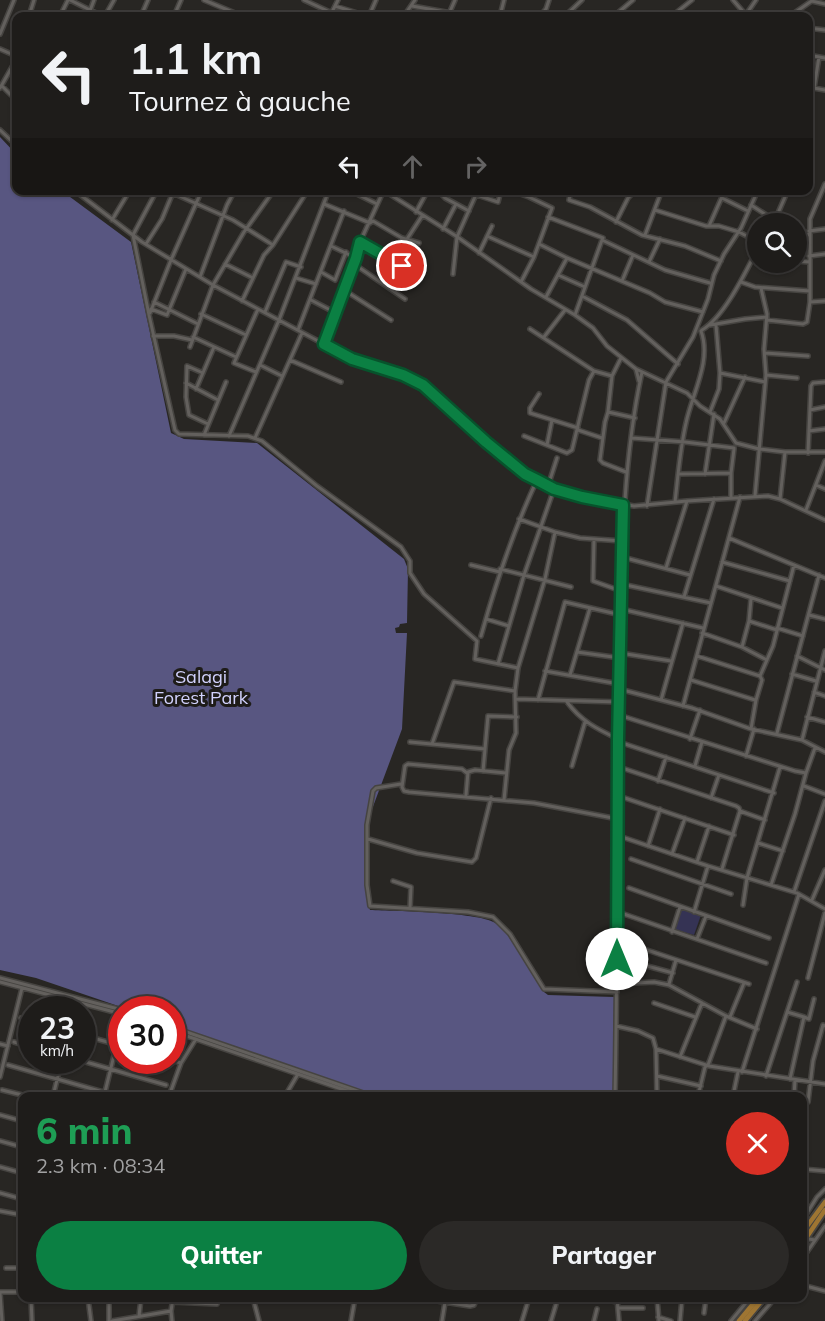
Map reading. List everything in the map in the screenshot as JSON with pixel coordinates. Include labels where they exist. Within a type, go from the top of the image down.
[{"type":"main road","points":[[807,1226],[825,1202]]},
{"type":"main road","points":[[807,1235],[825,1210]]},
{"type":"main road","points":[[739,1321],[755,1302]]},
{"type":"main road","points":[[745,1321],[761,1302]]},
{"type":"street","points":[[0,34],[14,0]]},
{"type":"street","points":[[69,0],[90,11],[94,0]]},
{"type":"street","points":[[204,0],[214,2],[234,12]]},
{"type":"street","points":[[304,0],[326,12]]},
{"type":"street","points":[[332,12],[339,0]]},
{"type":"street","points":[[407,12],[415,0]]},
{"type":"street","points":[[569,12],[582,0]]},
{"type":"street","points":[[619,12],[633,0]]},
{"type":"street","points":[[796,12],[812,0],[825,4]]},
{"type":"street","points":[[677,12],[689,1]]},
{"type":"street","points":[[335,6],[355,12]]},
{"type":"street","points":[[412,6],[437,12]]},
{"type":"street","points":[[813,56],[825,58]]},
{"type":"street","points":[[819,57],[814,88],[825,90]]},
{"type":"street","points":[[1,87],[12,66]]},
{"type":"street","points":[[0,130],[12,142]]},
{"type":"street","points":[[696,330],[701,331],[710,326],[745,319],[806,324],[810,302],[810,219],[825,184]]},
{"type":"street","points":[[83,195],[146,244],[213,285],[352,359],[403,375],[423,385],[525,474],[554,489],[623,505],[647,506],[755,496],[780,499],[825,520]]},
{"type":"street","points":[[112,220],[127,195]]},
{"type":"street","points":[[154,195],[133,235],[175,430],[179,434],[248,436],[262,441],[317,486],[401,548],[410,561],[410,573],[424,594],[477,641],[475,659],[518,668]]},
{"type":"street","points":[[146,244],[173,195]]},
{"type":"street","points":[[178,195],[247,228],[273,245]]},
{"type":"street","points":[[149,315],[200,195]]},
{"type":"street","points":[[200,277],[222,216],[232,195]]},
{"type":"street","points":[[190,347],[213,285],[247,228],[270,195]]},
{"type":"street","points":[[242,301],[264,255],[273,245],[305,195]]},
{"type":"street","points":[[229,436],[301,267],[327,195]]},
{"type":"street","points":[[359,195],[377,204]]},
{"type":"street","points":[[324,344],[360,242],[382,195]]},
{"type":"street","points":[[390,195],[575,315],[593,328],[608,346],[636,369],[687,393],[724,423],[736,443],[785,452],[825,452]]},
{"type":"street","points":[[416,212],[425,195]]},
{"type":"street","points":[[444,195],[469,211]]},
{"type":"street","points":[[453,274],[457,237],[477,195]]},
{"type":"street","points":[[484,195],[498,202],[500,195]]},
{"type":"street","points":[[521,282],[534,257],[552,208],[523,195]]},
{"type":"street","points":[[570,195],[569,200],[590,207],[645,235],[685,246],[721,261]]},
{"type":"street","points":[[616,222],[631,195]]},
{"type":"street","points":[[645,235],[660,195]]},
{"type":"street","points":[[710,226],[723,195]]},
{"type":"street","points":[[647,506],[666,382],[696,330],[721,261],[739,232],[756,195]]},
{"type":"street","points":[[778,213],[787,195]]},
{"type":"street","points":[[722,198],[748,211]]},
{"type":"street","points":[[324,204],[370,223],[374,221],[404,238],[419,243]]},
{"type":"street","points":[[443,229],[456,204]]},
{"type":"street","points":[[751,205],[764,213]]},
{"type":"street","points":[[655,210],[710,226],[718,226],[747,236]]},
{"type":"street","points":[[298,330],[344,211]]},
{"type":"street","points":[[392,260],[404,238],[422,216]]},
{"type":"street","points":[[548,217],[603,238]]},
{"type":"street","points":[[479,253],[492,226]]},
{"type":"street","points":[[809,233],[825,228]]},
{"type":"street","points":[[487,236],[534,257]]},
{"type":"street","points":[[649,262],[660,238]]},
{"type":"street","points":[[575,315],[602,240],[649,262],[711,284]]},
{"type":"street","points":[[360,242],[402,266]]},
{"type":"street","points":[[539,244],[665,302],[703,312]]},
{"type":"street","points":[[330,246],[356,258]]},
{"type":"street","points":[[320,272],[335,280],[346,252]]},
{"type":"street","points":[[809,256],[825,254]]},
{"type":"street","points":[[622,281],[633,255]]},
{"type":"street","points":[[546,297],[567,258]]},
{"type":"street","points":[[265,313],[286,262],[301,267]]},
{"type":"street","points":[[225,264],[253,278]]},
{"type":"street","points":[[354,264],[405,299]]},
{"type":"street","points":[[710,326],[747,268]]},
{"type":"street","points":[[151,309],[167,315],[186,269]]},
{"type":"street","points":[[558,275],[585,287]]},
{"type":"street","points":[[296,278],[316,284]]},
{"type":"street","points":[[740,282],[761,288],[810,291]]},
{"type":"street","points":[[755,496],[766,375],[767,319],[761,288]]},
{"type":"street","points":[[344,290],[391,320]]},
{"type":"street","points":[[582,296],[627,320],[678,364]]},
{"type":"street","points":[[310,299],[336,313]]},
{"type":"street","points":[[810,302],[825,301]]},
{"type":"street","points":[[154,302],[198,324]]},
{"type":"street","points":[[256,372],[234,363],[258,309]]},
{"type":"street","points":[[544,338],[565,310]]},
{"type":"street","points":[[201,314],[247,335]]},
{"type":"street","points":[[705,474],[712,413],[719,389],[716,325]]},
{"type":"street","points":[[530,329],[594,371],[612,376]]},
{"type":"street","points":[[675,502],[686,420],[702,370],[704,337],[701,331]]},
{"type":"street","points":[[255,438],[302,333]]},
{"type":"street","points":[[153,336],[192,339],[236,357]]},
{"type":"street","points":[[196,389],[214,347]]},
{"type":"street","points":[[765,353],[808,356]]},
{"type":"street","points":[[621,358],[612,376],[602,438],[601,462],[626,472]]},
{"type":"street","points":[[290,360],[341,382]]},
{"type":"street","points":[[260,365],[283,377]]},
{"type":"street","points":[[203,373],[187,366],[186,397],[189,415],[208,424]]},
{"type":"street","points":[[636,369],[640,383]]},
{"type":"street","points":[[525,436],[567,453],[570,452],[578,429],[589,380],[594,371]]},
{"type":"street","points":[[615,1092],[618,740],[623,505],[642,372]]},
{"type":"street","points":[[720,373],[765,382]]},
{"type":"street","points":[[766,375],[797,378]]},
{"type":"street","points":[[724,423],[745,377]]},
{"type":"street","points":[[204,435],[226,382]]},
{"type":"street","points":[[808,453],[811,384],[825,382]]},
{"type":"street","points":[[186,384],[218,400]]},
{"type":"street","points":[[540,394],[530,408],[530,413],[602,438]]},
{"type":"street","points":[[810,410],[825,407]]},
{"type":"street","points":[[608,412],[635,418]]},
{"type":"street","points":[[547,445],[552,420]]},
{"type":"street","points":[[810,431],[825,429]]},
{"type":"street","points":[[632,438],[734,448]]},
{"type":"street","points":[[730,498],[736,443]]},
{"type":"street","points":[[780,499],[785,452]]},
{"type":"street","points":[[548,486],[557,458]]},
{"type":"street","points":[[806,510],[825,460]]},
{"type":"street","points":[[679,474],[731,473]]},
{"type":"street","points":[[481,636],[500,570],[519,519],[537,480]]},
{"type":"street","points":[[816,485],[825,489]]},
{"type":"street","points":[[498,664],[524,575],[554,489]]},
{"type":"street","points":[[683,706],[740,497]]},
{"type":"street","points":[[684,597],[714,499]]},
{"type":"street","points":[[666,568],[687,501]]},
{"type":"street","points":[[519,519],[555,532],[622,542]]},
{"type":"street","points":[[504,800],[509,750],[516,733],[515,691],[518,668],[545,579],[555,532]]},
{"type":"street","points":[[729,538],[825,578]]},
{"type":"street","points":[[594,539],[593,581],[621,591]]},
{"type":"street","points":[[622,557],[690,575]]},
{"type":"street","points":[[722,562],[790,581]]},
{"type":"street","points":[[471,565],[545,579],[571,587]]},
{"type":"street","points":[[746,756],[762,680],[760,676],[773,646],[794,565]]},
{"type":"street","points":[[777,734],[819,575]]},
{"type":"street","points":[[621,584],[711,604]]},
{"type":"street","points":[[716,586],[782,609]]},
{"type":"street","points":[[741,646],[749,621],[752,599]]},
{"type":"street","points":[[538,700],[564,603],[567,601],[621,615]]},
{"type":"street","points":[[570,675],[590,608]]},
{"type":"street","points":[[621,609],[703,630],[741,646],[765,660]]},
{"type":"street","points":[[808,615],[825,619]]},
{"type":"street","points":[[486,619],[509,626]]},
{"type":"street","points":[[749,621],[803,636]]},
{"type":"street","points":[[661,700],[682,623]]},
{"type":"street","points":[[577,651],[672,661]]},
{"type":"street","points":[[802,740],[825,651]]},
{"type":"street","points":[[697,656],[760,676]]},
{"type":"street","points":[[797,656],[825,670]]},
{"type":"street","points":[[545,670],[619,684]]},
{"type":"street","points":[[792,674],[817,681]]},
{"type":"street","points":[[691,680],[756,700]]},
{"type":"street","points":[[432,744],[454,682],[515,691]]},
{"type":"street","points":[[619,689],[700,710],[753,729],[802,740],[825,752]]},
{"type":"street","points":[[814,692],[825,696]]},
{"type":"street","points":[[516,699],[619,702]]},
{"type":"street","points":[[566,701],[585,722],[618,740],[774,793]]},
{"type":"street","points":[[690,739],[700,710]]},
{"type":"street","points":[[619,715],[780,767],[806,773]]},
{"type":"street","points":[[483,771],[488,716],[517,717]]},
{"type":"street","points":[[807,717],[825,723]]},
{"type":"street","points":[[572,766],[585,722]]},
{"type":"street","points":[[410,742],[485,749]]},
{"type":"street","points":[[694,766],[702,742]]},
{"type":"street","points":[[771,885],[815,748]]},
{"type":"street","points":[[658,781],[666,757]]},
{"type":"street","points":[[506,773],[475,770],[467,773],[459,769],[408,764],[405,766],[401,784],[402,789],[406,792],[466,795],[551,805],[618,819]]},
{"type":"street","points":[[618,767],[736,806],[740,811],[765,820]]},
{"type":"street","points":[[743,905],[747,878],[780,767]]},
{"type":"street","points":[[466,795],[467,773]]},
{"type":"street","points":[[711,798],[719,775]]},
{"type":"street","points":[[401,784],[374,789],[367,825],[369,904],[371,906],[468,912],[493,917],[510,934],[546,990],[617,992]]},
{"type":"street","points":[[804,786],[825,794]]},
{"type":"street","points":[[618,795],[734,835]]},
{"type":"street","points":[[368,839],[417,853],[472,862],[476,858],[491,798]]},
{"type":"street","points":[[794,892],[825,801]]},
{"type":"street","points":[[648,846],[660,809]]},
{"type":"street","points":[[722,870],[740,811]]},
{"type":"street","points":[[672,854],[685,818]]},
{"type":"street","points":[[819,821],[825,824]]},
{"type":"street","points":[[697,862],[709,826]]},
{"type":"street","points":[[618,835],[794,892],[812,900],[825,911],[808,978]]},
{"type":"street","points":[[758,843],[783,851]]},
{"type":"street","points":[[631,860],[731,894]]},
{"type":"street","points":[[694,912],[708,866]]},
{"type":"street","points":[[812,900],[825,870]]},
{"type":"street","points":[[393,881],[411,887],[410,909]]},
{"type":"street","points":[[629,888],[769,938]]},
{"type":"street","points":[[734,1092],[757,1029],[799,894]]},
{"type":"street","points":[[672,932],[681,907]]},
{"type":"street","points":[[618,912],[766,963]]},
{"type":"street","points":[[697,940],[706,916]]},
{"type":"street","points":[[617,940],[749,984]]},
{"type":"street","points":[[669,985],[676,960]]},
{"type":"street","points":[[646,966],[673,973]]},
{"type":"street","points":[[0,980],[53,996]]},
{"type":"street","points":[[0,980],[108,1008]]},
{"type":"street","points":[[617,984],[654,982],[669,985],[728,1017],[757,1029]]},
{"type":"street","points":[[766,1076],[797,982]]},
{"type":"street","points":[[699,1092],[707,1065],[744,983]]},
{"type":"street","points":[[0,1077],[22,988]]},
{"type":"street","points":[[787,1012],[808,1019],[814,999]]},
{"type":"street","points":[[680,1057],[702,1003]]},
{"type":"street","points":[[654,1004],[695,1017]]},
{"type":"street","points":[[790,1079],[804,1017]]},
{"type":"street","points":[[808,1102],[816,1043],[823,1025],[825,1026]]},
{"type":"street","points":[[616,1026],[638,1031],[653,1038],[656,1049],[657,1092]]},
{"type":"street","points":[[186,1034],[350,1092]]},
{"type":"street","points":[[186,1034],[360,1092]]},
{"type":"street","points":[[186,1055],[196,1038]]},
{"type":"street","points":[[14,1042],[18,1043]]},
{"type":"street","points":[[0,1044],[8,1046]]},
{"type":"street","points":[[656,1049],[707,1065],[740,1072],[825,1084]]},
{"type":"street","points":[[8,1065],[95,1092]]},
{"type":"street","points":[[54,1092],[59,1074]]},
{"type":"street","points":[[105,1092],[109,1074]]},
{"type":"street","points":[[129,1074],[166,1084]]},
{"type":"street","points":[[170,1092],[177,1074]]},
{"type":"street","points":[[287,1092],[298,1074]]},
{"type":"street","points":[[657,1076],[701,1086]]},
{"type":"street","points":[[794,1092],[795,1080]]},
{"type":"street","points":[[2,1090],[18,1094]]},
{"type":"street","points":[[0,1115],[18,1120]]},
{"type":"street","points":[[0,1141],[18,1146]]},
{"type":"street","points":[[0,1167],[18,1172]]},
{"type":"street","points":[[807,1170],[825,1172]]},
{"type":"street","points":[[807,1213],[825,1189]]},
{"type":"street","points":[[0,1193],[18,1198]]},
{"type":"street","points":[[0,1211],[18,1214]]},
{"type":"street","points":[[807,1252],[825,1226]]},
{"type":"street","points":[[807,1241],[816,1240]]},
{"type":"street","points":[[6,1268],[18,1268]]},
{"type":"street","points":[[807,1286],[825,1291]]},
{"type":"street","points":[[2,1321],[0,1293],[18,1292]]},
{"type":"street","points":[[31,1302],[32,1321]]},
{"type":"street","points":[[89,1302],[91,1321]]},
{"type":"street","points":[[109,1302],[110,1321],[171,1311]]},
{"type":"street","points":[[139,1316],[141,1302]]},
{"type":"street","points":[[172,1321],[173,1302]]},
{"type":"street","points":[[253,1302],[259,1321]]},
{"type":"street","points":[[351,1321],[354,1302]]},
{"type":"street","points":[[442,1321],[445,1302],[470,1306],[475,1302]]},
{"type":"street","points":[[522,1321],[528,1302]]},
{"type":"street","points":[[551,1321],[557,1302]]},
{"type":"street","points":[[617,1302],[620,1321]]},
{"type":"street","points":[[657,1302],[658,1319],[671,1321]]},
{"type":"street","points":[[680,1321],[682,1302]]},
{"type":"street","points":[[704,1313],[705,1302]]},
{"type":"street","points":[[731,1321],[747,1302]]},
{"type":"street","points":[[755,1321],[772,1302]]},
{"type":"street","points":[[618,1308],[643,1308]]},
{"type":"street","points":[[594,1321],[597,1309]]},
{"type":"shaded area","points":[[681,908],[701,915],[694,935],[674,929]]},
{"type":"green space","name":"Salagi Forest Park","points":[[0,137],[12,150],[12,195],[67,195],[131,242],[171,433],[184,439],[257,443],[404,559],[408,569],[407,623],[395,628],[396,633],[407,633],[402,729],[365,828],[370,910],[437,913],[489,920],[503,929],[548,995],[614,997],[613,1092],[356,1092],[294,1072],[186,1030],[186,996],[108,996],[108,1003],[96,998],[96,996],[89,996],[36,978],[0,970]]},
{"type":"route","points":[[402,266],[360,242],[324,344],[352,359],[403,375],[423,385],[525,474],[554,489],[623,505],[618,739],[617,959]]}]
